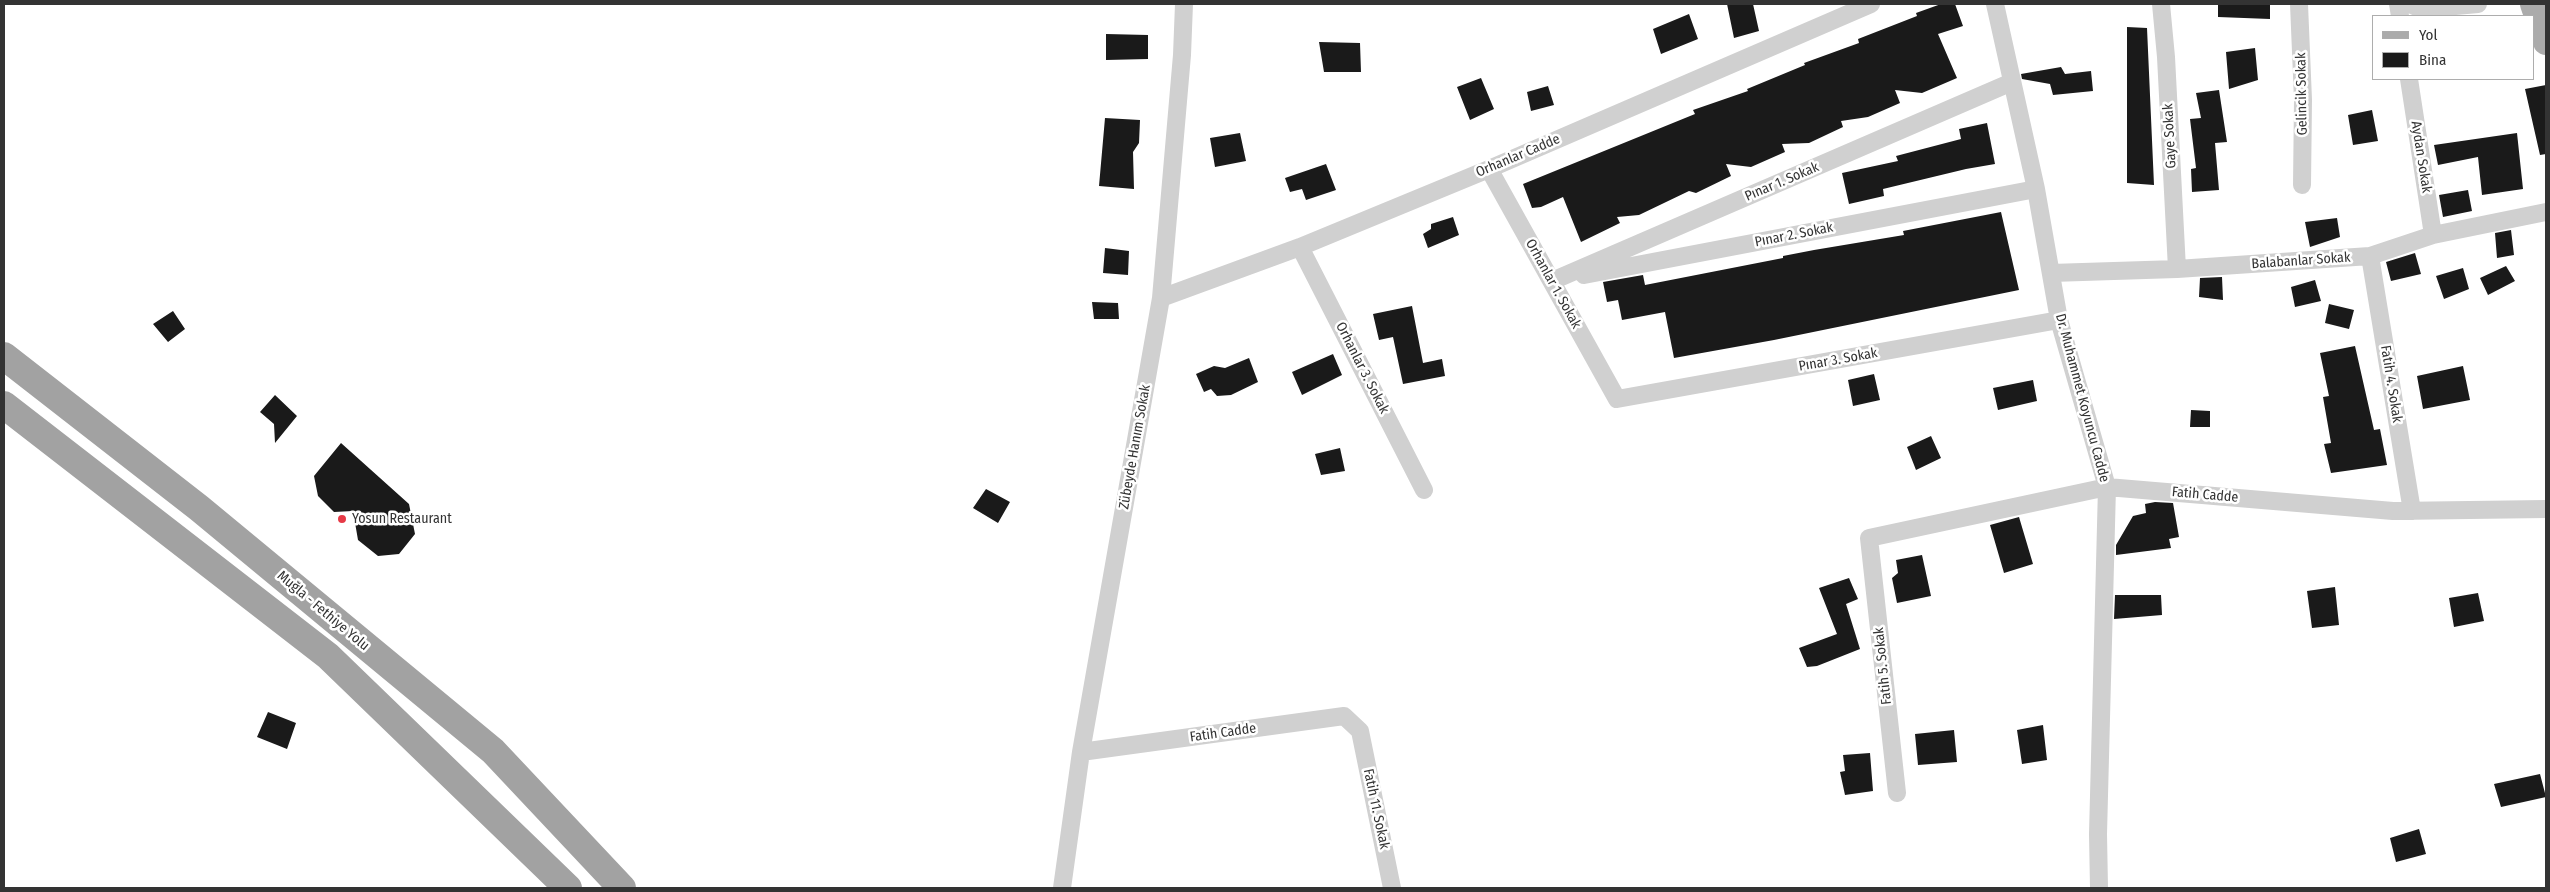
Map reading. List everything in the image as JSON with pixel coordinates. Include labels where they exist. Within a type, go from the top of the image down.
[{"type":"highway","name":"Muğla - Fethiye Yolu","points":[[4,356],[199,508],[493,751],[622,888]]},
{"type":"highway","points":[[4,405],[328,656],[568,888]]},
{"type":"main road","points":[[2532,4],[2546,42]]},
{"type":"street","name":"Zübeyde Hanım Sokak","points":[[1062,888],[1081,752],[1161,298],[1182,55],[1184,4]]},
{"type":"street","name":"Orhanlar Cadde","points":[[1161,298],[1300,247],[1489,169],[1871,4]]},
{"type":"street","name":"Dr. Muhammet Koyuncu Cadde","points":[[1995,4],[2036,188],[2059,320],[2107,487],[2098,834],[2099,888]]},
{"type":"street","name":"Gaye Sokak","points":[[2161,4],[2166,57],[2177,269]]},
{"type":"street","name":"Gelincik Sokak","points":[[2299,4],[2303,100],[2302,185]]},
{"type":"street","points":[[2410,4],[2421,9],[2478,4]]},
{"type":"street","name":"Aydan Sokak","points":[[2409,80],[2433,235]]},
{"type":"street","name":"Pınar 1. Sokak","points":[[1552,281],[2012,82]]},
{"type":"street","name":"Orhanlar 1. Sokak","points":[[1489,169],[1617,399]]},
{"type":"street","name":"Pınar 2. Sokak","points":[[1552,281],[2036,188]]},
{"type":"street","name":"Balabanlar Sokak","points":[[2051,273],[2177,269],[2370,256],[2433,235],[2546,212]]},
{"type":"street","name":"Orhanlar 3. Sokak","points":[[1300,247],[1424,490]]},
{"type":"street","name":"Fatih 4. Sokak","points":[[2370,256],[2412,511]]},
{"type":"street","name":"Pınar 3. Sokak","points":[[1617,399],[2059,320]]},
{"type":"street","name":"Fatih Cadde","points":[[1869,538],[2107,487],[2412,511],[2546,508]]},
{"type":"street","name":"Fatih 5. Sokak","points":[[1869,538],[1897,793]]},
{"type":"street","name":"Fatih Cadde","points":[[1081,752],[1344,716],[1360,731]]},
{"type":"street","name":"Fatih 11. Sokak","points":[[1360,731],[1392,888]]},
{"type":"building","points":[[1727,4],[1753,4],[1759,31],[1734,38]]},
{"type":"building","points":[[1941,4],[1955,4],[1963,26],[1938,34],[1957,78],[1922,93],[1895,90],[1900,103],[1868,117],[1841,121],[1843,127],[1809,143],[1782,144],[1785,152],[1751,167],[1726,164],[1731,176],[1696,193],[1689,191],[1639,215],[1617,217],[1620,223],[1581,242],[1563,197],[1541,207],[1532,208],[1523,184],[1695,114],[1693,110],[1748,91],[1747,89],[1805,65],[1804,63],[1859,43],[1858,39],[1917,16],[1916,13]]},
{"type":"building","points":[[2218,4],[2270,4],[2270,19],[2218,17]]},
{"type":"building","points":[[1689,14],[1698,39],[1661,54],[1653,29]]},
{"type":"building","points":[[2127,27],[2147,28],[2154,185],[2127,183]]},
{"type":"building","points":[[1106,34],[1148,35],[1148,59],[1106,60]]},
{"type":"building","points":[[1319,42],[1360,43],[1361,72],[1324,72]]},
{"type":"building","points":[[2255,48],[2258,80],[2229,89],[2226,52]]},
{"type":"building","points":[[2061,67],[2065,74],[2091,71],[2093,91],[2053,95],[2050,84],[2022,79],[2021,74]]},
{"type":"building","points":[[1481,78],[1494,109],[1470,120],[1457,87]]},
{"type":"building","points":[[2546,85],[2546,154],[2540,155],[2525,89]]},
{"type":"building","points":[[1548,86],[1554,105],[1531,111],[1527,92]]},
{"type":"building","points":[[2219,90],[2227,142],[2215,143],[2219,190],[2192,192],[2191,169],[2196,168],[2190,119],[2201,118],[2196,93]]},
{"type":"building","points":[[2372,110],[2378,141],[2353,145],[2348,115]]},
{"type":"building","points":[[1105,118],[1140,120],[1139,143],[1133,152],[1134,189],[1099,186]]},
{"type":"building","points":[[1987,123],[1995,164],[1883,189],[1884,196],[1849,204],[1842,173],[1898,161],[1896,156],[1961,139],[1959,129]]},
{"type":"building","points":[[1240,133],[1246,161],[1215,167],[1210,138]]},
{"type":"building","points":[[2517,133],[2523,189],[2482,195],[2478,157],[2438,165],[2434,145]]},
{"type":"building","points":[[1326,164],[1336,190],[1306,200],[1302,189],[1290,192],[1285,178]]},
{"type":"building","points":[[2468,190],[2472,211],[2443,217],[2439,195]]},
{"type":"building","points":[[2001,212],[2019,290],[1774,340],[1674,358],[1665,312],[1622,320],[1618,300],[1607,302],[1603,282],[1643,275],[1645,285],[1783,258],[1783,256],[1814,250],[1904,235],[1903,231]]},
{"type":"building","points":[[1453,217],[1459,235],[1428,248],[1423,234],[1431,229],[1431,224]]},
{"type":"building","points":[[2337,218],[2340,237],[2310,247],[2305,222]]},
{"type":"building","points":[[2511,230],[2514,255],[2497,258],[2495,233]]},
{"type":"building","points":[[1105,248],[1129,251],[1128,275],[1103,273]]},
{"type":"building","points":[[2415,253],[2421,274],[2391,281],[2386,262]]},
{"type":"building","points":[[2506,266],[2515,281],[2488,295],[2480,278]]},
{"type":"building","points":[[2463,268],[2469,289],[2444,299],[2436,276]]},
{"type":"building","points":[[2222,277],[2223,300],[2199,297],[2200,278]]},
{"type":"building","points":[[2315,280],[2321,301],[2295,307],[2291,287]]},
{"type":"building","points":[[1092,302],[1118,303],[1119,319],[1094,319]]},
{"type":"building","points":[[2329,304],[2354,310],[2349,329],[2325,323]]},
{"type":"building","points":[[1412,306],[1423,363],[1442,359],[1445,376],[1403,384],[1393,337],[1379,340],[1373,314]]},
{"type":"building","points":[[173,311],[185,329],[168,342],[153,324]]},
{"type":"building","points":[[2355,346],[2374,430],[2380,429],[2387,465],[2331,473],[2324,444],[2331,443],[2323,397],[2329,396],[2320,353]]},
{"type":"building","points":[[1333,354],[1342,375],[1302,395],[1292,372]]},
{"type":"building","points":[[1249,358],[1258,382],[1231,395],[1217,396],[1211,389],[1204,392],[1196,374],[1214,366],[1225,368]]},
{"type":"building","points":[[2463,366],[2470,400],[2423,409],[2417,376]]},
{"type":"building","points":[[1874,374],[1880,400],[1853,406],[1848,380]]},
{"type":"building","points":[[2033,380],[2037,401],[1998,410],[1993,388]]},
{"type":"building","points":[[275,395],[297,416],[275,443],[274,424],[260,412]]},
{"type":"building","points":[[2191,410],[2210,411],[2210,427],[2190,427]]},
{"type":"building","points":[[1931,436],[1941,458],[1916,470],[1907,447]]},
{"type":"building","points":[[341,443],[409,504],[415,534],[399,554],[378,556],[358,540],[353,511],[334,512],[318,496],[314,476]]},
{"type":"building","points":[[1340,448],[1345,471],[1321,475],[1315,454]]},
{"type":"building","points":[[986,489],[1010,502],[998,523],[973,508]]},
{"type":"building","points":[[2155,502],[2173,503],[2179,537],[2169,539],[2171,548],[2116,555],[2116,545],[2133,516],[2146,513],[2145,504]]},
{"type":"building","points":[[2019,517],[2033,564],[2004,573],[1990,525]]},
{"type":"building","points":[[1922,555],[1931,596],[1897,603],[1892,578],[1898,573],[1896,560]]},
{"type":"building","points":[[1849,578],[1858,599],[1846,604],[1860,649],[1817,666],[1807,667],[1799,648],[1837,634],[1819,588]]},
{"type":"building","points":[[2335,587],[2339,625],[2312,628],[2307,591]]},
{"type":"building","points":[[2478,593],[2484,621],[2454,627],[2449,598]]},
{"type":"building","points":[[2115,595],[2161,595],[2162,615],[2114,619]]},
{"type":"building","points":[[268,712],[296,723],[287,749],[257,737]]},
{"type":"building","points":[[2043,725],[2047,760],[2022,764],[2017,730]]},
{"type":"building","points":[[1954,730],[1957,762],[1918,765],[1915,734]]},
{"type":"building","points":[[1870,753],[1873,791],[1845,795],[1840,772],[1845,771],[1843,755]]},
{"type":"building","points":[[2540,774],[2546,797],[2501,807],[2494,784]]},
{"type":"building","points":[[2419,829],[2426,854],[2396,862],[2390,838]]},
{"type":"place","name":"Yosun Restaurant","points":[[342,519]]}]
